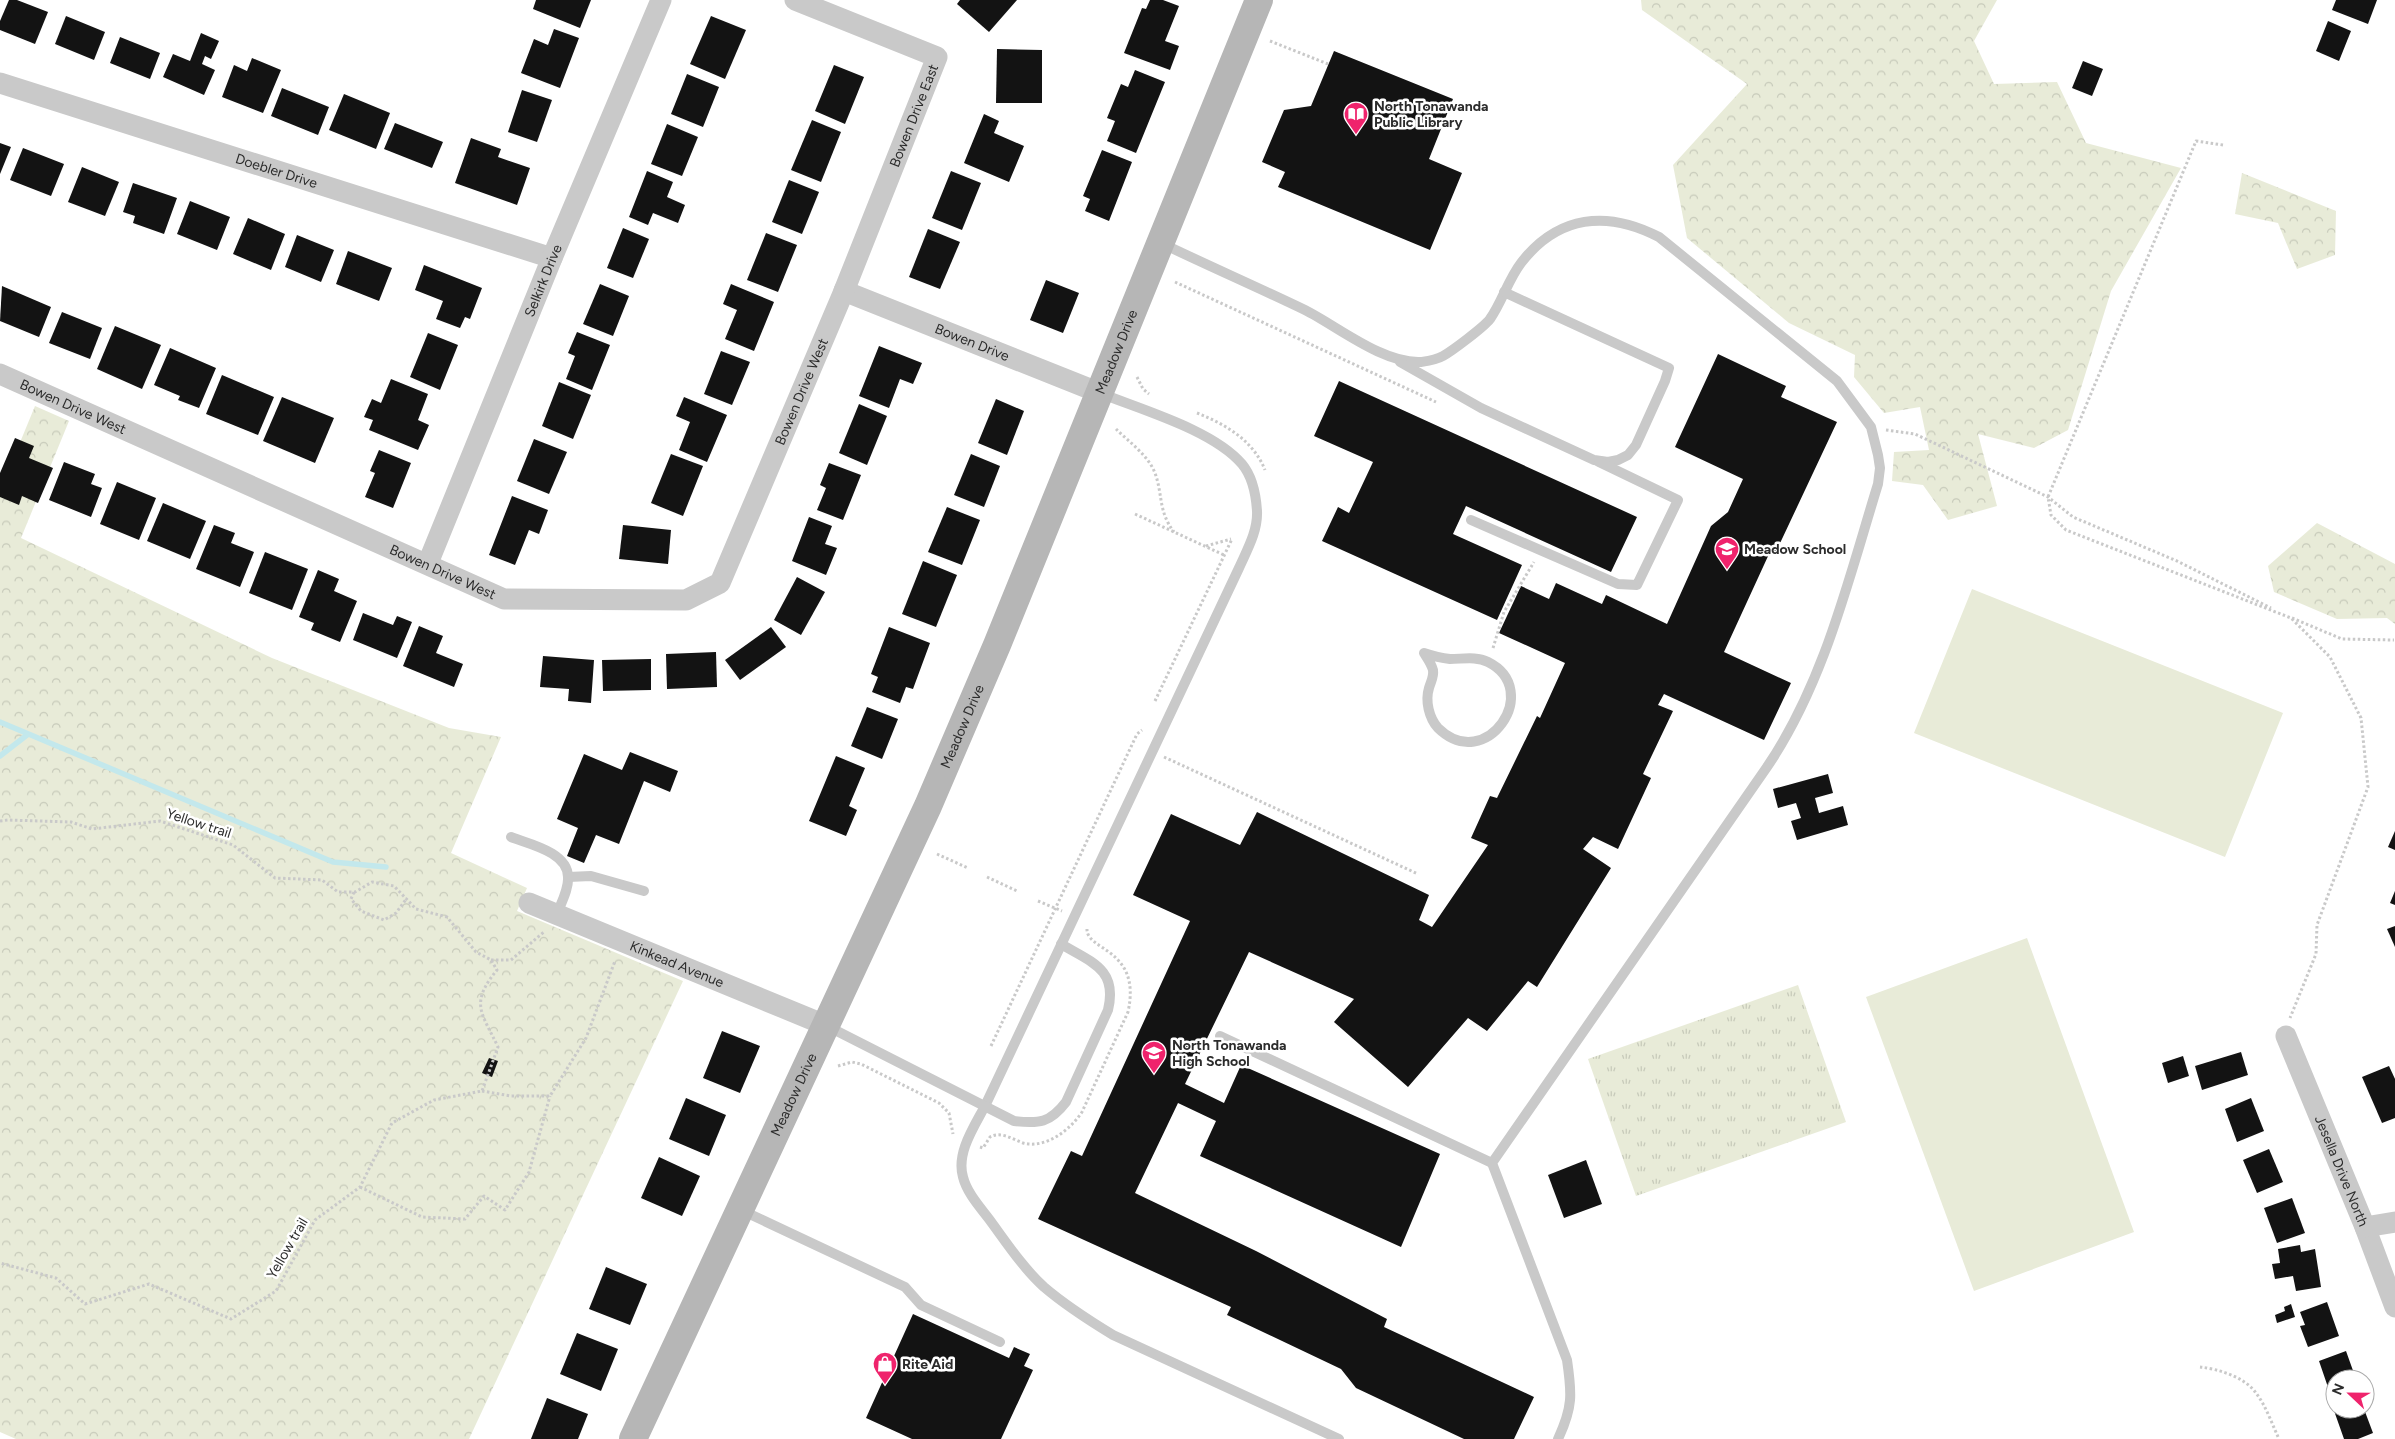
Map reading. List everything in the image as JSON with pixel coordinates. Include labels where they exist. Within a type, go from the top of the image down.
[{"type":"street","name":"Selkirk Drive","points":[[428,563],[552,258],[661,0]]},
{"type":"street","name":"Bowen Drive East","points":[[794,0],[938,57],[844,291]]},
{"type":"street","name":"Meadow Drive","points":[[633,1439],[928,806],[997,645],[1259,0]]},
{"type":"street","name":"Doebler Drive","points":[[0,83],[552,258]]},
{"type":"street","name":"Bowen Drive","points":[[844,291],[1100,393]]},
{"type":"street","name":"Bowen Drive West","points":[[0,374],[428,563],[504,599],[686,600],[720,583],[844,291]]},
{"type":"street","name":"Kinkead Avenue","points":[[529,903],[826,1025]]},
{"type":"street","name":"Jesella Drive North","points":[[2286,1036],[2366,1227],[2395,1308]]},
{"type":"street","points":[[2366,1227],[2395,1222]]},
{"type":"lane","points":[[1393,357],[1418,362],[1442,357],[1490,320],[1521,263],[1544,240],[1561,228],[1580,223],[1621,222],[1641,228],[1659,237],[1837,381],[1871,427],[1880,468],[1878,484],[1828,646],[1792,726],[1756,784],[1492,1163]]},
{"type":"lane","points":[[1161,243],[1307,311],[1340,332],[1393,357],[1481,408],[1678,500],[1637,585],[1618,584],[1472,520]]},
{"type":"lane","points":[[1504,292],[1669,368],[1666,381],[1636,445],[1628,455],[1618,460],[1594,460]]},
{"type":"lane","points":[[1100,393],[1200,434],[1226,448],[1244,466],[1254,487],[1257,512],[1252,538],[967,1143],[963,1157],[962,1177],[970,1193],[1022,1263],[1044,1287],[1088,1320],[1113,1335],[1339,1439]]},
{"type":"lane","points":[[1424,653],[1440,658],[1475,658],[1488,662],[1500,671],[1508,686],[1511,702],[1507,717],[1499,729],[1486,738],[1469,742],[1452,738],[1437,727],[1430,715],[1428,701],[1429,688],[1433,681],[1433,670],[1424,653]]},
{"type":"lane","points":[[511,837],[548,851],[565,864],[568,877],[557,914]]},
{"type":"lane","points":[[568,877],[591,876],[644,891]]},
{"type":"lane","points":[[826,1025],[1014,1121],[1033,1123],[1057,1114],[1066,1102],[1108,1010],[1111,996],[1110,983],[1103,971],[1061,944]]},
{"type":"lane","points":[[1220,1036],[1492,1163],[1567,1360],[1572,1392],[1566,1422],[1558,1439]]},
{"type":"lane","points":[[740,1210],[905,1287],[921,1305],[1000,1342]]},
{"type":"path","points":[[1270,41],[1328,64]]},
{"type":"path","points":[[2224,145],[2196,141],[2048,497],[2051,516],[2066,530],[2342,639],[2394,640]]},
{"type":"path","points":[[1176,282],[1437,402]]},
{"type":"path","points":[[1871,427],[1915,434],[2048,497],[2073,517],[2177,561],[2291,618],[2330,657],[2361,718],[2368,787],[2317,925],[2316,954],[2289,1021],[2286,1036]]},
{"type":"path","points":[[1116,429],[1151,466],[1155,473],[1164,517],[1174,532]]},
{"type":"path","points":[[1135,514],[1224,555]]},
{"type":"path","points":[[1205,546],[1232,539],[1237,541]]},
{"type":"path","points":[[1155,702],[1232,539]]},
{"type":"path","points":[[1488,662],[1504,612],[1541,550]]},
{"type":"path","points":[[991,1046],[1137,734],[1142,730]]},
{"type":"path","points":[[1161,756],[1418,874]]},
{"type":"path","name":"Yellow trail","points":[[0,822],[8,820],[71,822],[92,830],[160,821],[233,845],[275,878],[322,880],[338,892],[355,892]]},
{"type":"path","points":[[937,854],[968,868]]},
{"type":"path","points":[[987,877],[1017,891]]},
{"type":"path","points":[[407,898],[396,913],[384,920],[361,911],[350,899],[355,892],[372,882],[394,886],[407,898],[416,909],[446,917],[476,952],[491,960],[511,960],[547,929],[557,914]]},
{"type":"path","points":[[1038,900],[1062,912]]},
{"type":"path","points":[[360,1187],[422,1217],[465,1219],[484,1196],[505,1210],[529,1172],[550,1096],[586,1038],[616,960],[628,944]]},
{"type":"path","points":[[491,960],[496,970],[483,987],[479,1007],[498,1048],[482,1091],[511,1096],[550,1096]]},
{"type":"path","points":[[838,1066],[852,1062],[861,1064],[939,1103],[949,1113],[953,1126],[952,1138],[955,1139]]},
{"type":"path","name":"Yellow trail","points":[[0,1263],[56,1278],[85,1304],[150,1284],[231,1319],[276,1291],[315,1220],[360,1187],[392,1123],[434,1100],[482,1091]]},
{"type":"path","points":[[2200,1367],[2210,1368],[2243,1381],[2256,1392],[2279,1439]]},
{"type":"green space","points":[[1641,0],[1997,0],[1974,41],[1994,84],[2057,82],[2086,143],[2181,168],[2111,291],[2068,430],[2034,448],[1978,434],[1997,506],[1948,520],[1923,485],[1892,481],[1894,452],[1929,450],[1920,407],[1884,413],[1854,377],[1855,355],[1789,323],[1687,238],[1673,165],[1747,84],[1642,10]]},
{"type":"green space","points":[[2242,173],[2336,211],[2335,255],[2297,269],[2278,223],[2235,214]]},
{"type":"green space","points":[[35,406],[69,421],[21,538],[272,658],[449,728],[501,737],[451,853],[527,888],[517,911],[683,981],[469,1439],[16,1439],[0,1432],[0,491]]},
{"type":"green space","points":[[2317,523],[2395,564],[2395,624],[2387,618],[2337,619],[2274,592],[2268,566]]},
{"type":"green space","points":[[1972,589],[2283,713],[2225,857],[1914,733]]},
{"type":"green space","points":[[2027,938],[2134,1232],[1974,1291],[1866,997]]},
{"type":"green space","points":[[1798,985],[1846,1122],[1636,1196],[1588,1059]]},
{"type":"building","points":[[9,0],[17,0],[48,12],[35,44],[0,30],[0,21]]},
{"type":"building","points":[[536,0],[591,0],[580,28],[533,9]]},
{"type":"building","points":[[960,0],[1017,0],[989,32],[957,4]]},
{"type":"building","points":[[1150,0],[1163,0],[1179,6],[1165,41],[1179,46],[1170,70],[1124,53],[1142,8],[1146,9]]},
{"type":"building","points":[[2336,0],[2377,0],[2368,24],[2332,10]]},
{"type":"building","points":[[66,16],[105,32],[94,60],[55,44]]},
{"type":"building","points":[[711,16],[746,30],[725,79],[690,64]]},
{"type":"building","points":[[2328,21],[2351,31],[2339,61],[2316,51]]},
{"type":"building","points":[[554,29],[579,38],[560,88],[521,73],[534,39],[548,45]]},
{"type":"building","points":[[201,33],[219,41],[211,59],[205,56],[202,64],[215,70],[204,95],[163,77],[173,54],[190,61]]},
{"type":"building","points":[[120,37],[160,53],[150,79],[110,63]]},
{"type":"building","points":[[997,49],[1042,50],[1042,103],[996,103]]},
{"type":"building","name":"North Tonawanda Public Library","points":[[1334,51],[1453,99],[1429,159],[1462,173],[1430,250],[1278,187],[1285,172],[1262,162],[1284,110],[1311,106]]},
{"type":"building","points":[[252,58],[281,70],[263,113],[222,97],[234,65],[247,71]]},
{"type":"building","points":[[2083,61],[2103,69],[2092,96],[2072,88]]},
{"type":"building","points":[[834,65],[864,77],[845,124],[815,111]]},
{"type":"building","points":[[1135,70],[1165,82],[1136,153],[1107,141],[1115,121],[1107,118],[1121,84],[1128,87]]},
{"type":"building","points":[[687,74],[719,87],[703,127],[671,114]]},
{"type":"building","points":[[282,88],[329,107],[318,135],[271,116]]},
{"type":"building","points":[[522,90],[552,100],[537,142],[508,132]]},
{"type":"building","points":[[344,94],[390,113],[376,149],[329,130]]},
{"type":"building","points":[[984,114],[999,121],[994,133],[1024,146],[1009,182],[964,163]]},
{"type":"building","points":[[812,120],[841,132],[821,182],[791,170]]},
{"type":"building","points":[[395,123],[443,142],[432,168],[384,149]]},
{"type":"building","points":[[667,124],[698,137],[682,176],[651,164]]},
{"type":"building","points":[[471,138],[501,149],[498,157],[530,168],[517,205],[455,183]]},
{"type":"building","points":[[0,143],[11,147],[0,174]]},
{"type":"building","points":[[23,148],[64,164],[51,196],[10,180]]},
{"type":"building","points":[[1102,150],[1132,162],[1109,221],[1085,211],[1090,199],[1083,196]]},
{"type":"building","points":[[82,167],[119,182],[105,216],[68,202]]},
{"type":"building","points":[[647,171],[673,182],[667,197],[685,205],[678,223],[653,213],[648,225],[629,217]]},
{"type":"building","points":[[951,171],[981,183],[962,230],[932,218]]},
{"type":"building","points":[[789,180],[819,192],[802,234],[772,222]]},
{"type":"building","points":[[133,183],[177,198],[164,234],[133,223],[135,216],[123,212]]},
{"type":"building","points":[[190,201],[230,217],[217,250],[177,234]]},
{"type":"building","points":[[248,218],[285,234],[271,270],[233,254]]},
{"type":"building","points":[[623,228],[649,239],[633,278],[607,268]]},
{"type":"building","points":[[928,229],[960,242],[940,289],[909,277]]},
{"type":"building","points":[[766,233],[797,245],[778,292],[747,280]]},
{"type":"building","points":[[297,235],[334,250],[321,282],[285,267]]},
{"type":"building","points":[[348,251],[392,268],[379,301],[336,284]]},
{"type":"building","points":[[424,265],[482,288],[470,319],[465,317],[460,328],[436,319],[443,301],[415,290]]},
{"type":"building","points":[[1046,280],[1079,293],[1063,333],[1030,320]]},
{"type":"building","points":[[600,284],[629,296],[613,336],[583,324]]},
{"type":"building","points":[[731,284],[774,302],[754,351],[725,339],[737,310],[723,304]]},
{"type":"building","points":[[2,286],[51,307],[39,337],[0,321]]},
{"type":"building","points":[[62,312],[102,328],[90,359],[49,343]]},
{"type":"building","points":[[115,326],[161,345],[142,389],[97,369]]},
{"type":"building","points":[[577,332],[610,345],[592,390],[566,379],[575,356],[568,353]]},
{"type":"building","points":[[428,333],[458,345],[440,390],[410,377]]},
{"type":"building","points":[[879,346],[922,363],[913,384],[900,379],[889,408],[859,396]]},
{"type":"building","points":[[170,348],[216,368],[199,408],[178,400],[180,396],[154,385]]},
{"type":"building","points":[[721,351],[750,362],[732,405],[704,394]]},
{"type":"building","name":"North Tonawanda High School","points":[[1718,354],[1786,386],[1781,397],[1837,422],[1774,556],[1769,554],[1724,652],[1791,683],[1764,740],[1664,694],[1658,705],[1673,711],[1643,774],[1651,778],[1618,849],[1593,837],[1583,849],[1611,868],[1537,987],[1528,981],[1487,1031],[1468,1018],[1408,1087],[1334,1022],[1354,999],[1249,952],[1185,1084],[1224,1103],[1241,1065],[1440,1154],[1401,1247],[1200,1156],[1216,1121],[1178,1103],[1135,1193],[1256,1251],[1387,1319],[1384,1327],[1534,1397],[1514,1439],[1464,1439],[1356,1388],[1341,1369],[1227,1315],[1231,1307],[1038,1219],[1071,1151],[1082,1156],[1190,921],[1133,895],[1171,814],[1240,845],[1257,812],[1429,895],[1419,920],[1432,927],[1488,845],[1471,838],[1490,796],[1497,798],[1537,716],[1540,718],[1565,663],[1499,633],[1521,586],[1549,599],[1556,583],[1602,604],[1606,595],[1667,624],[1711,526],[1728,512],[1743,479],[1675,447]]},
{"type":"building","points":[[222,375],[274,397],[258,435],[206,414]]},
{"type":"building","points":[[391,379],[428,394],[418,420],[429,425],[418,450],[369,430],[373,420],[364,417],[372,399],[381,403]]},
{"type":"building","points":[[1339,381],[1637,517],[1611,572],[1466,506],[1453,534],[1522,565],[1497,620],[1322,541],[1338,507],[1349,513],[1373,462],[1314,436]]},
{"type":"building","points":[[559,382],[591,395],[573,439],[542,426]]},
{"type":"building","points":[[282,397],[334,418],[315,463],[263,441]]},
{"type":"building","points":[[684,397],[727,415],[707,462],[679,450],[690,422],[676,416]]},
{"type":"building","points":[[996,399],[1024,411],[1007,455],[978,443]]},
{"type":"building","points":[[859,404],[887,416],[867,465],[839,453]]},
{"type":"building","points":[[15,438],[34,446],[29,458],[53,468],[38,503],[22,496],[19,505],[0,497],[0,473]]},
{"type":"building","points":[[534,439],[567,452],[549,494],[517,481]]},
{"type":"building","points":[[379,450],[411,463],[393,508],[365,497],[375,473],[370,471]]},
{"type":"building","points":[[671,454],[703,466],[683,516],[651,503]]},
{"type":"building","points":[[971,454],[1000,466],[984,507],[954,495]]},
{"type":"building","points":[[64,462],[95,474],[91,484],[102,488],[91,517],[49,500]]},
{"type":"building","points":[[829,463],[861,475],[843,520],[817,510],[826,488],[820,485]]},
{"type":"building","points":[[117,482],[156,498],[139,540],[100,524]]},
{"type":"building","points":[[512,496],[548,510],[539,534],[529,530],[515,565],[489,555]]},
{"type":"building","points":[[163,503],[206,521],[190,559],[147,541]]},
{"type":"building","points":[[947,507],[980,520],[962,565],[928,552]]},
{"type":"building","points":[[809,517],[832,526],[825,544],[837,548],[826,575],[792,561]]},
{"type":"building","points":[[214,525],[235,533],[231,543],[254,552],[240,587],[196,569]]},
{"type":"building","points":[[623,525],[671,530],[668,564],[619,559]]},
{"type":"building","points":[[265,552],[308,569],[292,610],[249,593]]},
{"type":"building","points":[[923,561],[957,575],[936,627],[902,614]]},
{"type":"building","points":[[318,570],[339,579],[334,591],[357,601],[340,642],[311,630],[314,623],[299,617]]},
{"type":"building","points":[[797,577],[825,592],[801,635],[774,620]]},
{"type":"building","points":[[363,613],[393,625],[397,616],[412,622],[397,658],[353,640]]},
{"type":"building","points":[[419,626],[443,636],[436,653],[463,664],[454,687],[403,666]]},
{"type":"building","points":[[771,627],[786,647],[740,680],[725,660]]},
{"type":"building","points":[[889,627],[930,643],[913,689],[906,687],[900,703],[872,692],[878,677],[871,674]]},
{"type":"building","points":[[716,652],[717,687],[667,689],[666,654]]},
{"type":"building","points":[[543,656],[594,660],[591,703],[568,701],[569,689],[540,687]]},
{"type":"building","points":[[651,659],[651,690],[603,691],[602,660]]},
{"type":"building","points":[[867,707],[898,719],[882,759],[851,746]]},
{"type":"building","points":[[630,752],[678,771],[670,792],[644,781],[619,844],[596,835],[584,863],[567,856],[578,828],[557,819],[584,754],[622,770]]},
{"type":"building","points":[[836,756],[865,768],[849,806],[857,810],[846,836],[809,821]]},
{"type":"building","points":[[1828,774],[1833,793],[1815,798],[1819,813],[1843,806],[1848,825],[1797,840],[1791,821],[1801,818],[1796,803],[1778,808],[1773,789]]},
{"type":"building","points":[[2395,831],[2395,850],[2388,847]]},
{"type":"building","points":[[2395,891],[2395,905],[2390,903]]},
{"type":"building","points":[[2395,926],[2395,947],[2387,929]]},
{"type":"building","points":[[722,1031],[760,1046],[740,1093],[703,1078]]},
{"type":"building","points":[[2241,1052],[2248,1075],[2202,1090],[2195,1066]]},
{"type":"building","points":[[2183,1056],[2189,1076],[2168,1083],[2162,1063]]},
{"type":"building","points":[[489,1058],[498,1061],[492,1077],[482,1073]]},
{"type":"building","points":[[2389,1066],[2395,1079],[2395,1118],[2382,1123],[2362,1077]]},
{"type":"building","points":[[686,1098],[726,1115],[709,1156],[669,1139]]},
{"type":"building","points":[[2251,1098],[2264,1131],[2237,1142],[2225,1109]]},
{"type":"building","points":[[2269,1149],[2283,1182],[2257,1193],[2243,1160]]},
{"type":"building","points":[[659,1157],[700,1176],[682,1216],[641,1198]]},
{"type":"building","points":[[1586,1160],[1602,1204],[1564,1218],[1548,1175]]},
{"type":"building","points":[[2292,1198],[2305,1233],[2277,1243],[2264,1208]]},
{"type":"building","points":[[2300,1245],[2301,1252],[2315,1249],[2321,1287],[2296,1291],[2293,1276],[2275,1279],[2272,1264],[2280,1263],[2278,1249]]},
{"type":"building","points":[[606,1267],[647,1284],[630,1325],[589,1309]]},
{"type":"building","points":[[2327,1302],[2339,1336],[2308,1347],[2300,1326],[2305,1325],[2300,1312]]},
{"type":"building","points":[[2291,1304],[2295,1317],[2277,1323],[2275,1315],[2285,1311],[2284,1307]]},
{"type":"building","points":[[913,1314],[1009,1358],[1014,1347],[1030,1354],[1024,1366],[1033,1370],[1001,1439],[912,1439],[866,1418]]},
{"type":"building","points":[[577,1333],[618,1349],[601,1391],[560,1374]]},
{"type":"building","points":[[2346,1351],[2352,1369],[2325,1369],[2325,1378],[2319,1361]]},
{"type":"building","points":[[547,1398],[588,1414],[578,1439],[531,1439]]},
{"type":"building","points":[[2337,1419],[2368,1419],[2373,1433],[2358,1439],[2344,1439]]},
{"type":"waterway","points":[[0,722],[333,862],[386,867]]},
{"type":"waterway","points":[[0,756],[27,735]]},
{"type":"place","name":"North Tonawanda Public Library","points":[[1356,135]]},
{"type":"place","name":"Meadow School","points":[[1727,570]]},
{"type":"place","name":"North Tonawanda High School","points":[[1154,1074]]},
{"type":"place","name":"Rite Aid","points":[[885,1385]]}]
